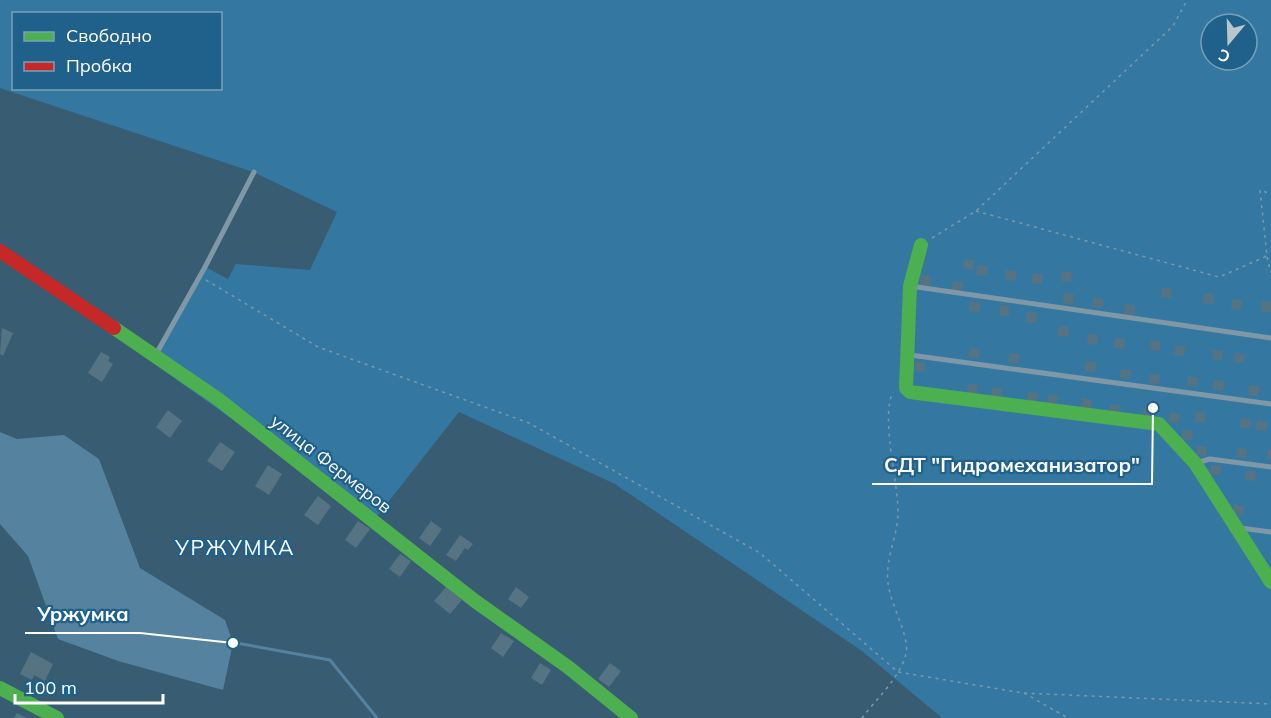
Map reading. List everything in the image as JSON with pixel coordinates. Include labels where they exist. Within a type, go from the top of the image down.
[{"type":"street","points":[[921,245],[910,286],[905,378],[906,388],[910,392],[1159,424],[1195,463],[1271,582]]},
{"type":"street","name":"улица Фермеров","points":[[0,251],[218,399],[475,601],[568,667],[631,718]]},
{"type":"street","points":[[0,688],[57,718]]},
{"type":"lane","points":[[154,356],[200,277],[254,172]]},
{"type":"lane","points":[[910,286],[1271,338]]},
{"type":"lane","points":[[908,355],[1271,404]]},
{"type":"lane","points":[[1195,463],[1210,459],[1271,467]]},
{"type":"lane","points":[[1237,527],[1271,532]]},
{"type":"lane","points":[[34,705],[68,718]]},
{"type":"path","points":[[921,245],[976,211],[1173,26],[1187,0]]},
{"type":"path","points":[[1271,194],[1260,190],[1271,273]]},
{"type":"path","points":[[976,211],[1219,277],[1267,256]]},
{"type":"path","points":[[200,277],[318,347],[529,423],[760,553],[898,672],[1023,693],[1271,704]]},
{"type":"path","points":[[862,718],[898,672],[906,653],[906,643],[893,607],[888,582],[889,556],[898,513],[889,412],[890,399],[895,388],[905,378]]},
{"type":"path","points":[[1023,693],[1068,718]]},
{"type":"shaded area","points":[[0,0],[1271,0],[1271,718],[942,718],[862,651],[615,484],[459,412],[371,524],[246,429],[153,363],[205,267],[228,279],[236,264],[310,270],[337,212],[253,172],[0,88]]},
{"type":"shaded area","points":[[0,432],[17,439],[64,435],[99,459],[140,568],[225,620],[233,643],[223,690],[118,661],[58,639],[28,556],[0,524]]},
{"type":"building","points":[[964,259],[974,260],[973,270],[963,268]]},
{"type":"building","points":[[978,265],[988,266],[987,276],[976,275]]},
{"type":"building","points":[[1006,270],[1017,271],[1015,281],[1005,280]]},
{"type":"building","points":[[1062,271],[1072,272],[1071,282],[1061,281]]},
{"type":"building","points":[[1033,273],[1043,275],[1042,284],[1032,283]]},
{"type":"building","points":[[921,275],[931,276],[930,286],[920,285]]},
{"type":"building","points":[[953,281],[963,282],[962,292],[952,291]]},
{"type":"building","points":[[1162,287],[1172,289],[1171,298],[1161,297]]},
{"type":"building","points":[[1064,293],[1074,294],[1073,304],[1063,303]]},
{"type":"building","points":[[1204,293],[1214,294],[1213,304],[1203,303]]},
{"type":"building","points":[[1093,297],[1103,299],[1102,308],[1092,307]]},
{"type":"building","points":[[1232,299],[1242,300],[1241,310],[1231,309]]},
{"type":"building","points":[[970,301],[981,303],[979,312],[969,311]]},
{"type":"building","points":[[1262,301],[1271,302],[1271,312],[1261,311]]},
{"type":"building","points":[[1125,304],[1135,305],[1134,315],[1124,314]]},
{"type":"building","points":[[1000,305],[1010,306],[1009,316],[999,315]]},
{"type":"building","points":[[1027,312],[1037,313],[1036,323],[1026,322]]},
{"type":"building","points":[[1059,326],[1069,327],[1068,337],[1057,336]]},
{"type":"building","points":[[2,328],[13,333],[3,356],[0,354]]},
{"type":"building","points":[[1088,334],[1098,335],[1097,345],[1087,344]]},
{"type":"building","points":[[1115,338],[1125,339],[1124,349],[1114,348]]},
{"type":"building","points":[[1151,340],[1161,342],[1160,351],[1150,350]]},
{"type":"building","points":[[1176,345],[1186,347],[1184,356],[1174,355]]},
{"type":"building","points":[[970,348],[980,349],[979,358],[968,357]]},
{"type":"building","points":[[1213,350],[1223,351],[1222,360],[1212,359]]},
{"type":"building","points":[[101,352],[110,357],[108,361],[113,364],[102,382],[88,373]]},
{"type":"building","points":[[1236,352],[1245,354],[1244,363],[1234,362]]},
{"type":"building","points":[[1010,353],[1020,354],[1018,363],[1008,362]]},
{"type":"building","points":[[915,361],[925,363],[924,372],[914,371]]},
{"type":"building","points":[[1086,361],[1096,362],[1095,372],[1085,371]]},
{"type":"building","points":[[1121,369],[1131,370],[1130,379],[1120,378]]},
{"type":"building","points":[[1150,374],[1160,375],[1159,384],[1149,383]]},
{"type":"building","points":[[1188,376],[1198,378],[1197,387],[1187,386]]},
{"type":"building","points":[[1214,380],[1224,381],[1223,391],[1213,389]]},
{"type":"building","points":[[968,384],[978,385],[977,394],[967,393]]},
{"type":"building","points":[[1249,385],[1259,386],[1258,396],[1248,395]]},
{"type":"building","points":[[992,387],[1002,389],[1001,398],[991,397]]},
{"type":"building","points":[[1028,392],[1038,393],[1037,403],[1027,401]]},
{"type":"building","points":[[1048,394],[1058,395],[1057,404],[1047,403]]},
{"type":"building","points":[[1082,398],[1092,400],[1091,409],[1081,408]]},
{"type":"building","points":[[1110,404],[1120,405],[1119,415],[1109,414]]},
{"type":"building","points":[[1144,408],[1154,410],[1153,419],[1143,418]]},
{"type":"building","points":[[168,410],[182,421],[170,438],[156,427]]},
{"type":"building","points":[[1196,412],[1206,413],[1205,423],[1194,421]]},
{"type":"building","points":[[1170,413],[1180,414],[1179,423],[1169,422]]},
{"type":"building","points":[[1241,418],[1251,419],[1250,429],[1240,427]]},
{"type":"building","points":[[1257,420],[1267,422],[1266,431],[1256,430]]},
{"type":"building","points":[[1183,429],[1193,431],[1192,440],[1181,439]]},
{"type":"building","points":[[220,442],[235,452],[222,471],[207,461]]},
{"type":"building","points":[[1197,445],[1207,447],[1206,456],[1196,455]]},
{"type":"building","points":[[1237,448],[1247,449],[1246,458],[1236,457]]},
{"type":"building","points":[[1268,449],[1271,450],[1271,459],[1267,459]]},
{"type":"building","points":[[268,465],[282,474],[269,495],[255,486]]},
{"type":"building","points":[[1211,465],[1221,466],[1220,475],[1210,474]]},
{"type":"building","points":[[1246,471],[1256,472],[1255,481],[1245,480]]},
{"type":"building","points":[[318,496],[331,506],[318,525],[304,515]]},
{"type":"building","points":[[1234,504],[1244,506],[1243,515],[1233,514]]},
{"type":"building","points":[[358,521],[370,529],[356,548],[345,540]]},
{"type":"building","points":[[431,521],[442,529],[430,546],[419,538]]},
{"type":"building","points":[[460,535],[473,544],[468,550],[465,548],[456,561],[446,555]]},
{"type":"building","points":[[400,554],[411,561],[400,577],[389,569]]},
{"type":"building","points":[[446,587],[462,600],[450,614],[434,601]]},
{"type":"building","points":[[516,587],[529,597],[521,608],[508,599]]},
{"type":"building","points":[[501,633],[514,641],[503,657],[491,648]]},
{"type":"building","points":[[31,652],[53,664],[45,681],[34,675],[32,680],[20,674]]},
{"type":"building","points":[[540,663],[551,670],[542,685],[531,678]]},
{"type":"building","points":[[610,663],[621,671],[609,687],[598,679]]},
{"type":"building","points":[[17,713],[27,718],[14,718]]},
{"type":"waterway","name":"УРЖУМКА","points":[[231,642],[330,660],[377,718]]},
{"type":"traffic: fast","points":[[921,245],[910,286],[906,388],[910,392],[1159,424],[1195,463],[1271,582]]},
{"type":"traffic: fast","points":[[114,328],[218,399],[475,601],[568,667],[631,718]]},
{"type":"traffic: fast","points":[[0,688],[57,718]]},
{"type":"traffic: jam","points":[[0,251],[114,328]]},
{"type":"place","name":"СДТ \"Гидромеханизатор\"","points":[[1153,408]]},
{"type":"place","name":"Уржумка","points":[[233,643]]},
{"type":"district","name":"УРЖУМКА","points":[[235,548]]}]
